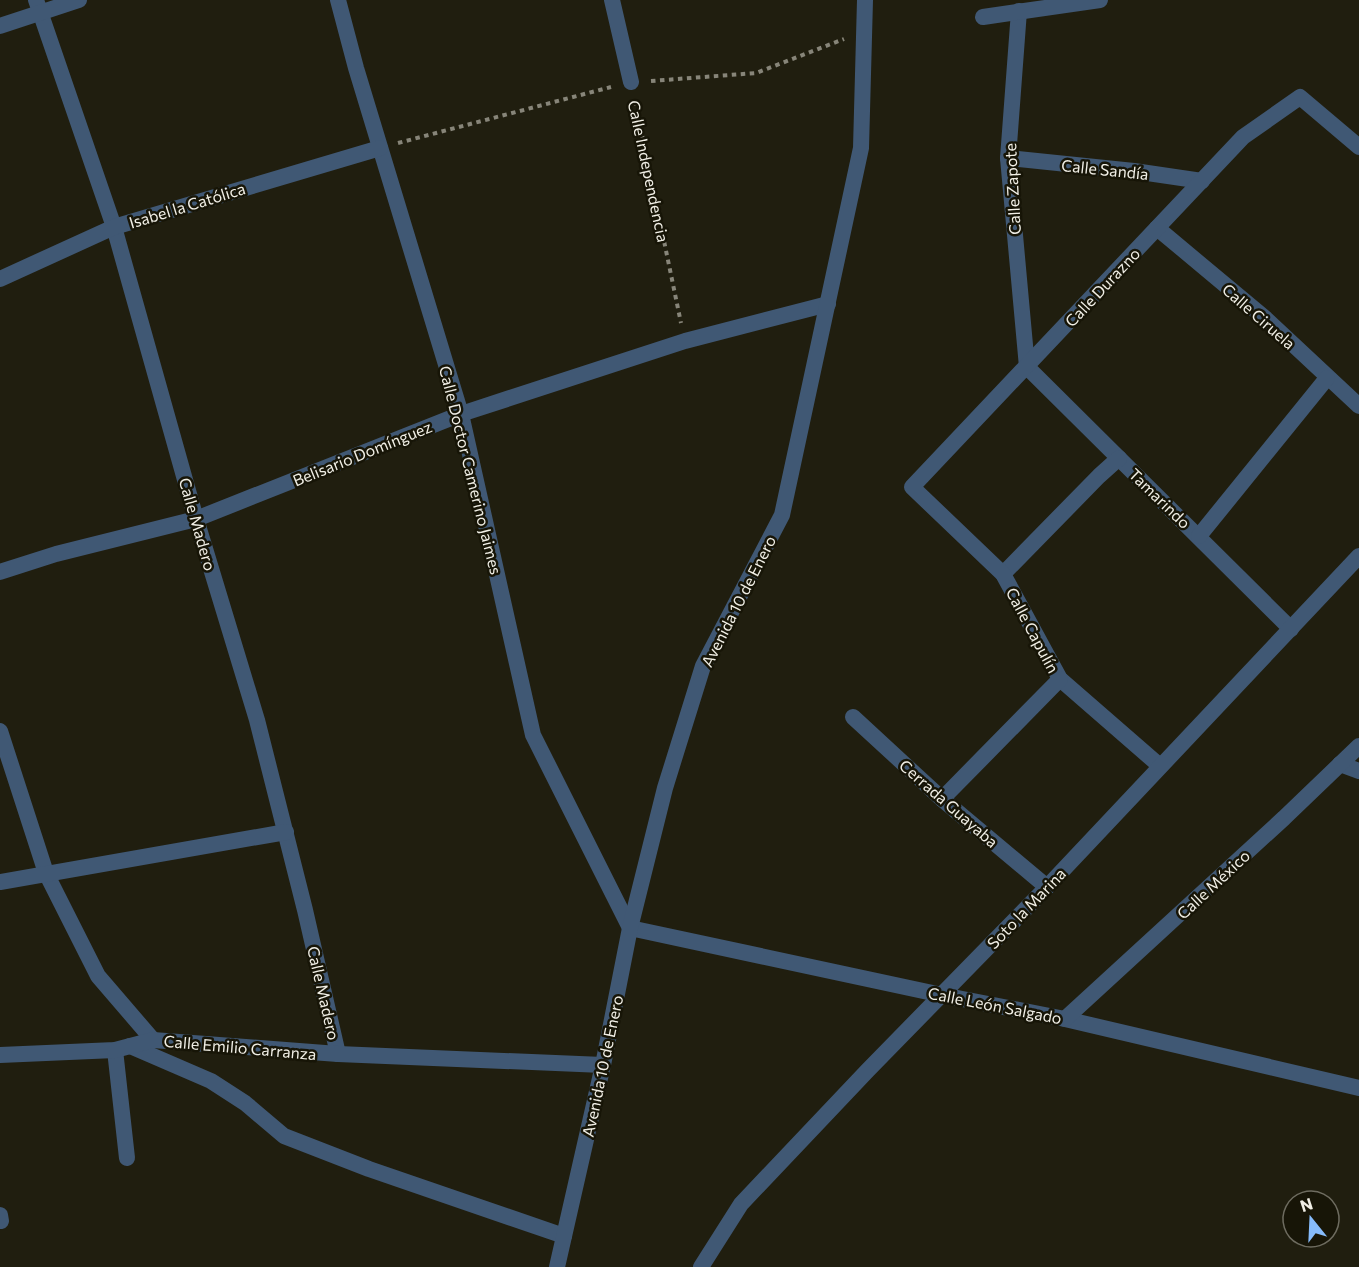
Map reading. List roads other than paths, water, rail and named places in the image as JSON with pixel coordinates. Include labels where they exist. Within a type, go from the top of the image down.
[{"type":"street","points":[[0,26],[38,6],[79,0]]},
{"type":"street","name":"Calle Doctor Camerino Jaimes","points":[[338,0],[380,148],[461,414],[533,735],[630,928]]},
{"type":"street","name":"Calle Independencia","points":[[612,0],[631,82]]},
{"type":"street","name":"Avenida 10 de Enero","points":[[557,1267],[603,1065],[630,928],[665,788],[703,666],[782,515],[861,148],[865,0]]},
{"type":"street","points":[[983,17],[1100,0]]},
{"type":"street","name":"Calle Madero","points":[[38,6],[114,227],[196,519],[257,720],[338,1054]]},
{"type":"street","name":"Calle Zapote","points":[[1019,11],[1008,158],[1027,367]]},
{"type":"street","name":"Calle Durazno","points":[[912,487],[1243,137],[1300,97],[1359,147]]},
{"type":"street","name":"Isabel la Católica","points":[[0,279],[114,227],[380,148]]},
{"type":"street","name":"Calle Sandía","points":[[1008,158],[1134,171],[1202,181]]},
{"type":"street","name":"Calle Ciruela","points":[[1156,228],[1266,319],[1359,406]]},
{"type":"street","name":"Belisario Domínguez","points":[[0,572],[56,554],[196,519],[461,414],[685,341],[828,304]]},
{"type":"street","name":"Tamarindo","points":[[1027,367],[1291,629]]},
{"type":"street","points":[[1199,536],[1327,378]]},
{"type":"street","points":[[1004,574],[1119,458]]},
{"type":"street","name":"Calle Capulín","points":[[912,487],[1004,574],[1060,680],[1160,766]]},
{"type":"street","name":"Soto la Marina","points":[[702,1267],[741,1204],[1047,887],[1359,556]]},
{"type":"street","points":[[942,799],[1060,680]]},
{"type":"street","name":"Cerrada Guayaba","points":[[853,717],[942,799],[1047,887]]},
{"type":"street","name":"Calle Emilio Carranza","points":[[0,731],[46,873],[98,976],[153,1040],[338,1054],[603,1065]]},
{"type":"street","name":"Calle México","points":[[1065,1019],[1359,747]]},
{"type":"street","points":[[1340,764],[1359,771]]},
{"type":"street","points":[[0,882],[286,832]]},
{"type":"street","name":"Calle León Salgado","points":[[630,928],[1065,1019],[1359,1088]]},
{"type":"street","points":[[0,1055],[122,1048],[153,1040]]},
{"type":"street","points":[[122,1048],[127,1158]]},
{"type":"street","points":[[122,1048],[211,1081],[245,1104],[284,1136],[369,1169],[564,1236]]},
{"type":"street","points":[[0,1215],[1,1221]]}]
